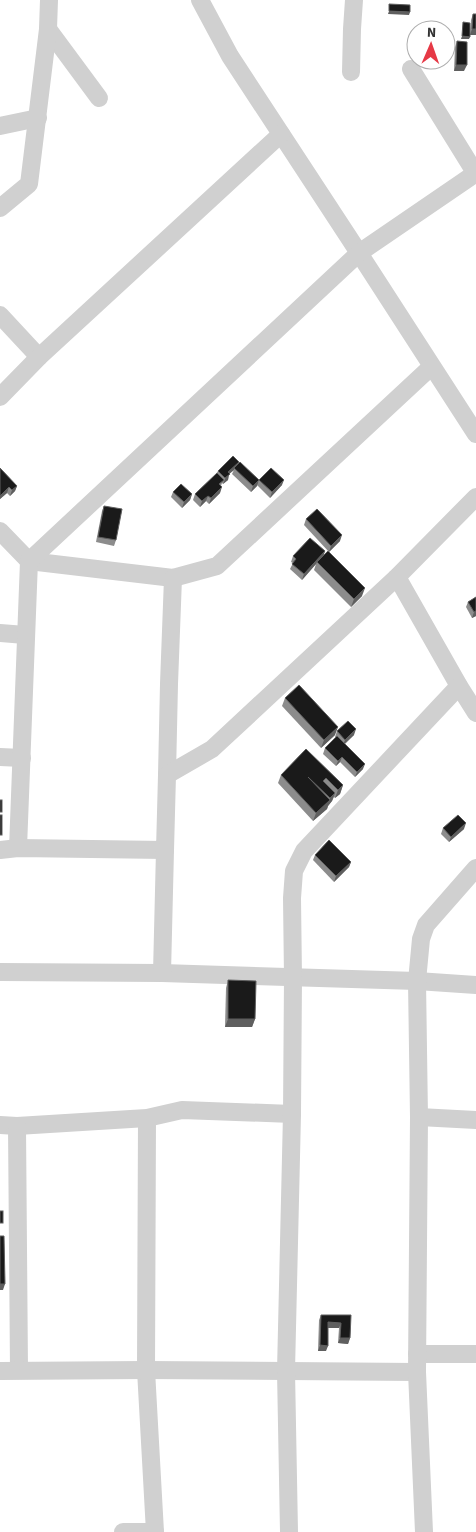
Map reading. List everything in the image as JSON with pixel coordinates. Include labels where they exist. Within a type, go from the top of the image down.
[{"type":"street","points":[[0,208],[29,184],[48,29],[49,0]]},
{"type":"street","points":[[200,0],[230,56],[476,434]]},
{"type":"street","points":[[351,72],[354,0]]},
{"type":"street","points":[[48,29],[99,98]]},
{"type":"street","points":[[18,848],[29,561],[359,252],[476,174],[412,70]]},
{"type":"street","points":[[0,126],[38,118]]},
{"type":"street","points":[[0,397],[39,357],[281,134]]},
{"type":"street","points":[[0,315],[39,357]]},
{"type":"street","points":[[0,531],[29,561],[173,578],[217,566],[432,366]]},
{"type":"street","points":[[167,775],[212,748],[397,577],[476,497]]},
{"type":"street","points":[[397,577],[459,686],[476,712]]},
{"type":"street","points":[[162,973],[173,578]]},
{"type":"street","points":[[0,633],[25,634]]},
{"type":"street","points":[[289,1532],[286,1371],[292,1114],[292,898],[294,871],[304,851],[459,686]]},
{"type":"street","points":[[0,757],[22,758]]},
{"type":"street","points":[[0,850],[18,848],[165,850]]},
{"type":"street","points":[[424,1532],[417,1372],[419,1117],[417,981],[421,939],[426,925],[476,868]]},
{"type":"street","points":[[0,972],[162,973],[417,981],[476,985]]},
{"type":"street","points":[[19,1370],[9,1126],[147,1118],[182,1110],[292,1114]]},
{"type":"street","points":[[419,1117],[476,1120]]},
{"type":"street","points":[[123,1532],[155,1532],[146,1370],[147,1118]]},
{"type":"street","points":[[417,1354],[476,1354]]},
{"type":"street","points":[[0,1371],[417,1372]]},
{"type":"building","points":[[389,4],[410,5],[410,12],[389,11]]},
{"type":"building","points":[[473,14],[476,14],[476,29],[472,29]]},
{"type":"building","points":[[463,22],[470,23],[470,37],[462,36]]},
{"type":"building","points":[[457,41],[467,42],[467,65],[456,65]]},
{"type":"building","points":[[233,456],[239,462],[228,472],[230,474],[225,478],[218,471]]},
{"type":"building","points":[[240,462],[259,480],[253,486],[234,468]]},
{"type":"building","points":[[0,468],[17,486],[12,490],[9,487],[0,496]]},
{"type":"building","points":[[271,468],[284,480],[272,492],[259,480]]},
{"type":"building","points":[[217,473],[224,480],[219,484],[222,487],[211,498],[208,496],[202,501],[195,494]]},
{"type":"building","points":[[181,484],[192,494],[184,502],[173,492]]},
{"type":"building","points":[[104,506],[122,509],[116,540],[98,537]]},
{"type":"building","points":[[317,509],[342,535],[331,546],[306,519]]},
{"type":"building","points":[[310,538],[325,551],[304,574],[292,564],[296,559],[293,556]]},
{"type":"building","points":[[328,551],[365,588],[354,599],[317,562]]},
{"type":"building","points":[[476,597],[476,611],[474,612],[468,602]]},
{"type":"building","points":[[299,685],[338,727],[324,740],[285,698]]},
{"type":"building","points":[[348,721],[356,729],[345,740],[337,731]]},
{"type":"building","points":[[337,736],[365,764],[357,772],[342,757],[338,761],[325,748]]},
{"type":"building","points":[[306,749],[343,785],[338,790],[326,778],[323,781],[335,793],[330,798],[308,777],[330,800],[316,813],[281,775]]},
{"type":"building","points":[[0,800],[2,800],[2,812],[0,812]]},
{"type":"building","points":[[0,815],[2,815],[2,835],[0,835]]},
{"type":"building","points":[[458,815],[466,823],[451,837],[443,828]]},
{"type":"building","points":[[329,840],[351,862],[336,876],[315,855]]},
{"type":"building","points":[[228,980],[256,981],[255,1019],[228,1019]]},
{"type":"building","points":[[0,1211],[3,1211],[3,1223],[0,1223]]},
{"type":"building","points":[[0,1236],[4,1236],[5,1284],[0,1284]]},
{"type":"building","points":[[321,1315],[351,1315],[350,1338],[340,1338],[341,1323],[328,1322],[328,1346],[320,1345]]}]
